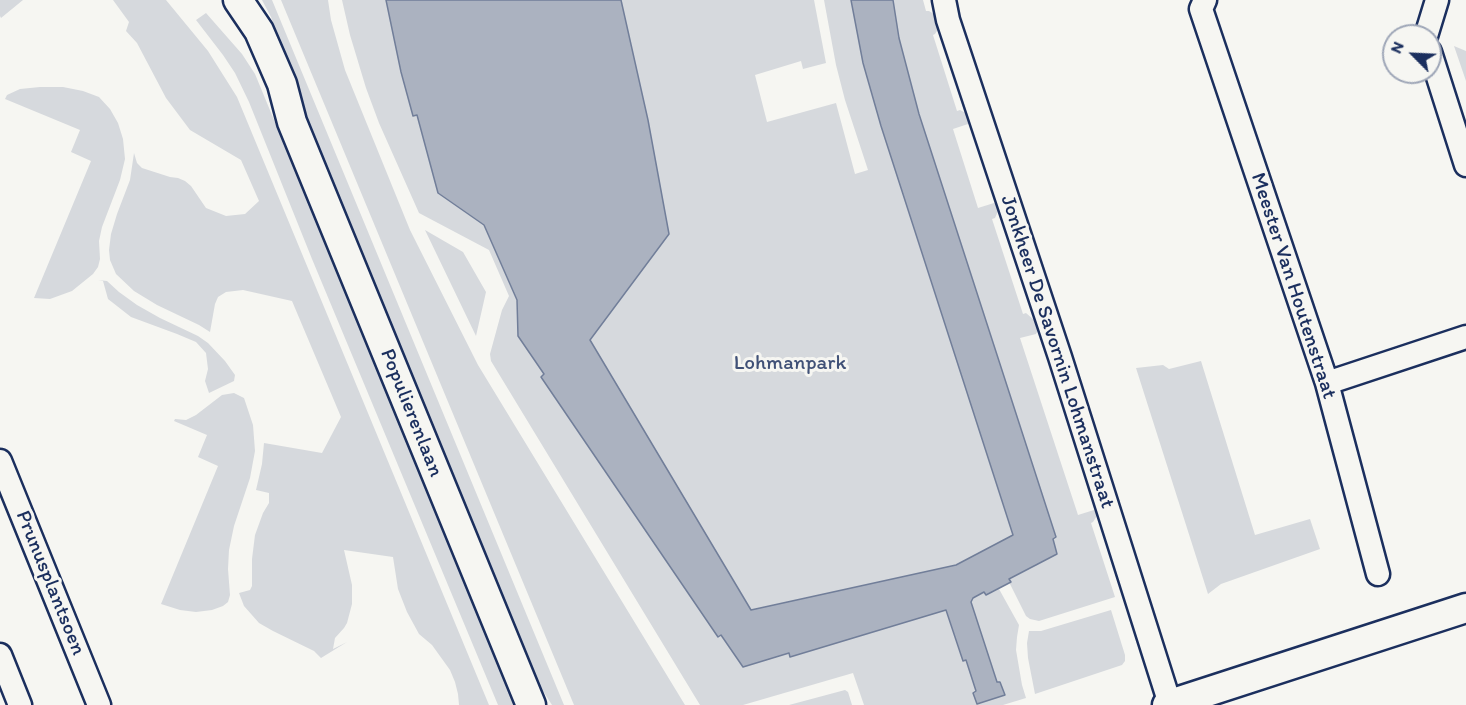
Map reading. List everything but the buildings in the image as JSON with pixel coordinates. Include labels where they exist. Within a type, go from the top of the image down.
[{"type":"street","name":"Populierenlaan","points":[[216,0],[232,19],[261,73],[292,122]]},
{"type":"street","name":"Populierenlaan","points":[[238,0],[259,31],[282,84],[292,122],[531,705]]},
{"type":"street","name":"Jonkheer De Savornin Lohmanstraat","points":[[944,0],[952,31],[1060,357],[1168,704]]},
{"type":"street","name":"Meester Van Houtenstraat","points":[[1205,0],[1202,9],[1327,383],[1378,574]]},
{"type":"street","points":[[1430,24],[1437,0]]},
{"type":"street","points":[[1440,84],[1466,165]]},
{"type":"street","points":[[1327,383],[1466,337]]},
{"type":"street","name":"Prunusplantsoen","points":[[0,461],[99,705]]},
{"type":"street","points":[[1168,704],[1466,608]]},
{"type":"street","points":[[0,655],[20,705]]},
{"type":"green space","points":[[0,0],[23,0],[1,18]]},
{"type":"green space","points":[[113,0],[166,0],[208,51],[237,97],[489,705],[459,705],[455,682],[450,670],[432,645],[419,634],[407,612],[398,589],[393,557],[344,550],[352,585],[352,604],[347,623],[335,638],[333,649],[347,642],[321,658],[314,651],[259,623],[244,606],[239,593],[250,590],[252,586],[255,535],[269,503],[269,493],[256,490],[264,443],[322,453],[341,417],[292,301],[243,290],[226,292],[218,297],[215,304],[210,332],[134,291],[116,274],[110,260],[111,234],[130,180],[134,153],[137,163],[142,168],[185,181],[206,208],[226,216],[245,214],[259,201],[241,160],[190,130],[166,98],[137,43],[126,31],[129,22]]},
{"type":"green space","points":[[262,0],[272,0],[564,705],[552,705],[534,677],[295,101],[281,45]]},
{"type":"green space","points":[[281,0],[328,0],[331,20],[345,70],[410,230],[478,365],[685,705],[574,705]]},
{"type":"green space","points":[[342,0],[386,0],[401,72],[413,115],[417,115],[438,193],[484,225],[517,301],[518,336],[544,374],[541,377],[718,636],[721,635],[743,667],[789,653],[790,656],[946,610],[963,661],[966,660],[977,692],[973,693],[977,704],[1000,682],[997,683],[971,602],[973,598],[984,592],[986,595],[999,589],[1019,625],[1016,650],[1026,698],[1003,705],[864,705],[853,673],[743,705],[700,705],[491,361],[490,354],[502,310],[509,296],[489,250],[419,213],[366,88]]},
{"type":"green space","name":"Lohmanpark","points":[[621,0],[814,0],[826,63],[803,69],[801,61],[755,75],[767,122],[836,103],[855,174],[868,170],[845,100],[824,0],[851,0],[863,63],[881,126],[1013,535],[956,565],[750,610],[590,340],[669,234],[648,120]]},
{"type":"green space","points":[[893,0],[923,0],[926,11],[937,16],[940,26],[933,35],[957,111],[968,114],[970,120],[968,124],[953,129],[978,208],[997,204],[999,209],[995,218],[992,219],[1023,314],[1026,313],[1034,320],[1038,330],[1036,334],[1020,338],[1078,515],[1094,510],[1098,514],[1091,523],[1115,597],[1039,621],[1026,616],[1008,580],[1057,554],[1052,538],[1056,537],[919,114],[899,38]]},
{"type":"green space","points":[[206,13],[242,54],[255,74],[516,705],[498,705],[249,102],[235,73],[196,20]]},
{"type":"green space","points":[[1454,46],[1466,51],[1466,81]]},
{"type":"green space","points":[[63,87],[99,97],[110,109],[118,123],[123,139],[125,159],[120,180],[102,227],[98,267],[72,291],[50,299],[34,298],[91,161],[71,152],[80,130],[5,99],[7,95],[20,89]]},
{"type":"green space","points":[[425,230],[463,252],[486,292],[476,336]]},
{"type":"green space","points":[[98,280],[107,281],[137,305],[208,343],[235,375],[234,381],[209,393],[205,381],[208,369],[206,353],[196,342],[131,317],[108,299],[103,281]]},
{"type":"green space","points":[[1201,361],[1255,535],[1310,519],[1320,549],[1221,584],[1208,594],[1136,368],[1163,365],[1169,369]]},
{"type":"green space","points":[[234,393],[244,398],[253,425],[255,451],[250,478],[234,526],[229,550],[230,595],[228,602],[212,610],[196,612],[180,610],[161,604],[218,466],[198,457],[207,435],[174,421],[175,419],[186,420],[222,395]]},
{"type":"green space","points":[[1111,610],[1125,655],[1122,665],[1035,694],[1028,658],[1029,631],[1041,631]]},
{"type":"green space","points":[[845,690],[848,692],[852,705],[789,705]]},
{"type":"shaded area","points":[[386,0],[621,0],[648,120],[669,234],[590,340],[751,610],[956,565],[1013,535],[881,126],[863,63],[851,0],[893,0],[899,38],[919,114],[1056,537],[1053,539],[1057,554],[1009,579],[1011,582],[986,595],[984,592],[973,598],[971,602],[997,682],[1000,682],[1005,695],[977,704],[973,693],[976,691],[966,660],[963,661],[946,610],[790,657],[789,653],[743,667],[721,635],[718,637],[541,377],[544,374],[518,336],[517,300],[484,225],[438,193],[417,115],[413,116],[401,72]]}]
